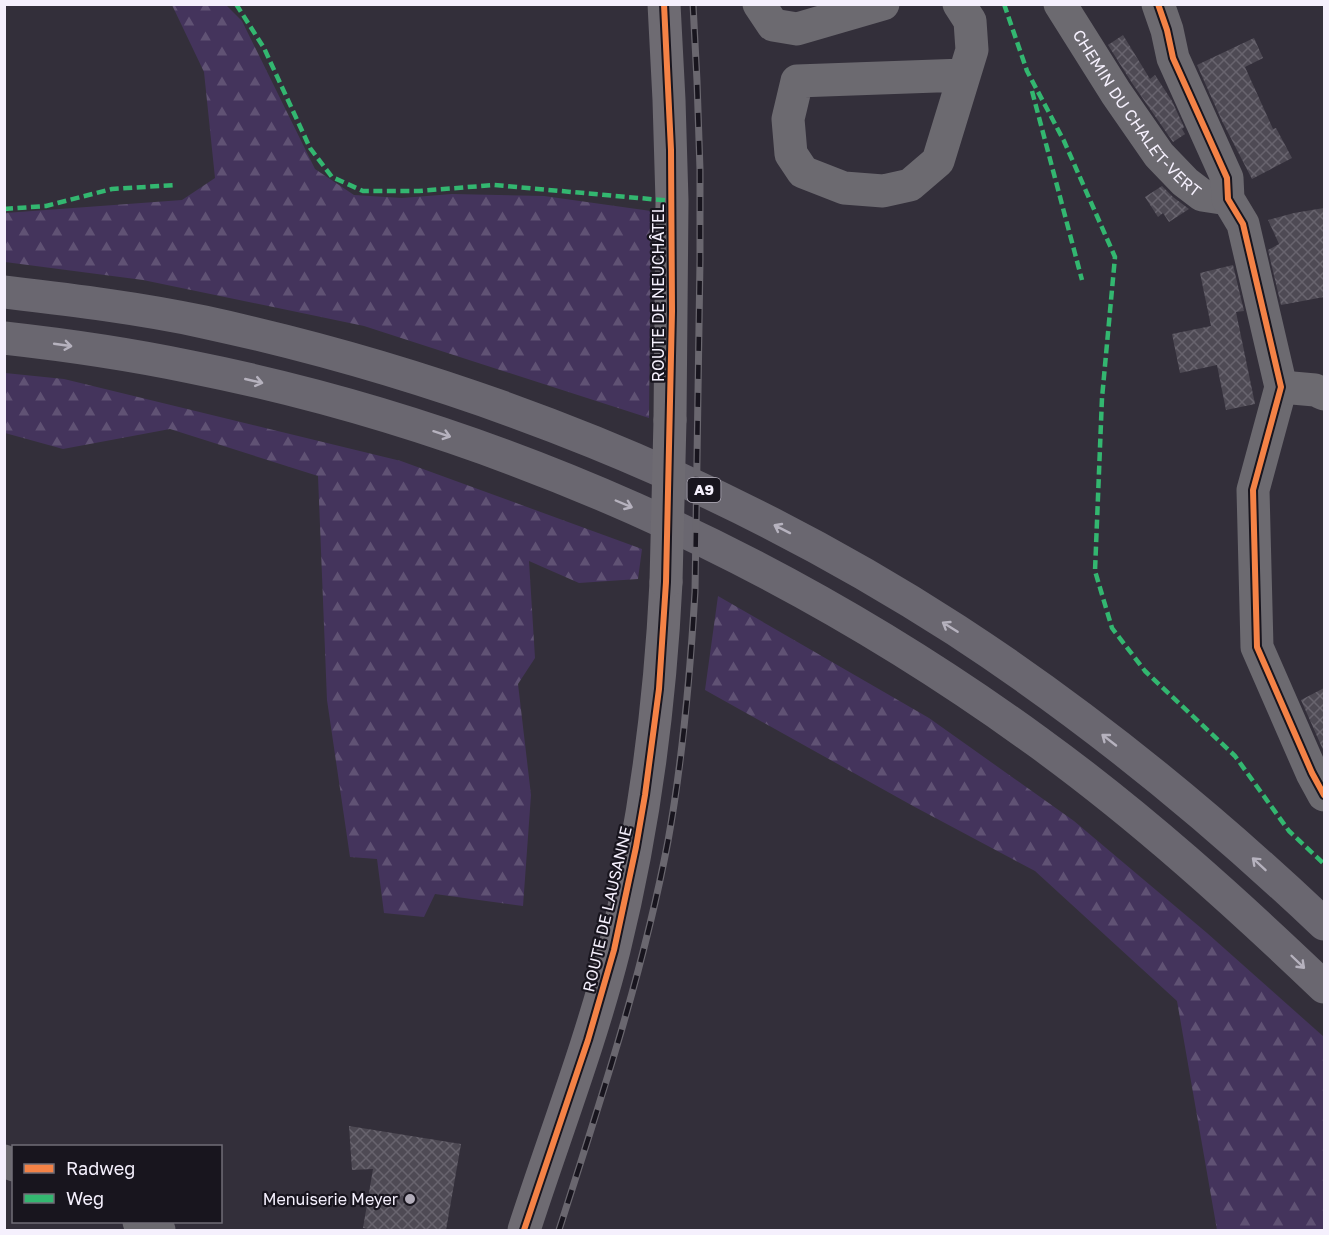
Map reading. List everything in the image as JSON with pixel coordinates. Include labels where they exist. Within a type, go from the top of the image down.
[{"type":"highway","name":"A9","points":[[4,292],[122,308],[269,337],[466,394],[582,436],[655,467],[835,557],[956,630],[1012,668],[1068,707],[1199,812],[1252,857],[1324,924]]},
{"type":"highway","points":[[4,338],[126,354],[193,367],[389,416],[453,437],[576,483],[700,538],[818,600],[876,634],[934,670],[1042,745],[1169,846],[1272,937],[1324,987]]},
{"type":"main road","name":"ROUTE DE NEUCHÂTEL","points":[[664,4],[672,201],[666,582]]},
{"type":"main road","name":"ROUTE DE LAUSANNE","points":[[524,1230],[588,1040],[626,899],[654,731],[666,582]]},
{"type":"street","points":[[759,4],[773,25],[797,29],[883,4]]},
{"type":"street","points":[[959,4],[970,21],[972,50],[938,161],[910,185],[882,191],[844,188],[803,172],[791,154],[788,119],[797,81],[964,75]]},
{"type":"street","name":"CHEMIN DU CHALET-VERT","points":[[1060,4],[1116,93],[1159,155],[1185,182],[1202,195],[1228,199]]},
{"type":"street","points":[[1158,4],[1173,58],[1227,178],[1228,199],[1243,224],[1281,387],[1253,490],[1257,647],[1312,773],[1324,795]]},
{"type":"street","points":[[1281,387],[1315,390],[1324,394]]},
{"type":"street","points":[[143,1223],[159,1230]]},
{"type":"green space","points":[[172,5],[226,5],[242,21],[315,169],[354,195],[402,198],[452,194],[544,196],[651,211],[649,418],[364,326],[143,280],[5,262],[5,213],[182,200],[215,178],[204,72]]},
{"type":"green space","points":[[5,373],[64,379],[401,461],[642,549],[638,579],[579,583],[529,561],[535,658],[518,684],[531,795],[523,906],[435,894],[424,917],[384,913],[377,859],[350,857],[327,700],[318,476],[170,429],[63,449],[5,433]]},
{"type":"green space","points":[[718,596],[929,718],[1074,821],[1207,933],[1324,1037],[1324,1230],[1217,1230],[1177,1001],[1035,871],[705,690]]},
{"type":"building","points":[[1123,35],[1150,79],[1155,75],[1172,101],[1185,134],[1173,142],[1108,45]]},
{"type":"building","points":[[1254,38],[1263,58],[1245,67],[1273,129],[1276,128],[1292,158],[1252,179],[1222,121],[1197,65]]},
{"type":"building","points":[[1162,186],[1189,209],[1169,222],[1163,213],[1158,217],[1145,197]]},
{"type":"building","points":[[1324,208],[1324,297],[1281,305],[1268,250],[1279,244],[1268,220]]},
{"type":"building","points":[[1233,265],[1244,311],[1236,312],[1255,404],[1226,410],[1217,365],[1180,373],[1172,334],[1211,326],[1200,273]]},
{"type":"building","points":[[1324,688],[1324,752],[1301,700]]},
{"type":"building","name":"Menuiserie Meyer","points":[[349,1126],[461,1144],[446,1230],[363,1228],[373,1169],[352,1170]]},
{"type":"railway","points":[[559,1230],[620,1037],[646,939],[668,841],[685,717],[695,592],[700,260],[700,170],[693,4]]},
{"type":"marked path","points":[[236,4],[264,48],[310,148],[332,177],[363,191],[419,191],[494,185],[672,201]]},
{"type":"marked path","points":[[1004,4],[1027,71],[1064,141],[1115,257],[1102,398],[1095,571],[1112,628],[1145,671],[1235,756],[1289,831],[1324,864]]},
{"type":"marked path","points":[[1032,91],[1082,280]]},
{"type":"marked path","points":[[4,209],[46,206],[112,189],[176,185]]},
{"type":"cycle path","points":[[524,1230],[588,1040],[614,950],[645,795],[659,689],[666,582],[672,311],[671,150],[664,4]]},
{"type":"cycle path","points":[[1158,4],[1173,58],[1227,178],[1228,199],[1243,224],[1281,387],[1253,490],[1257,647],[1312,773],[1324,795]]},
{"type":"place","name":"Menuiserie Meyer","points":[[410,1199]]}]
